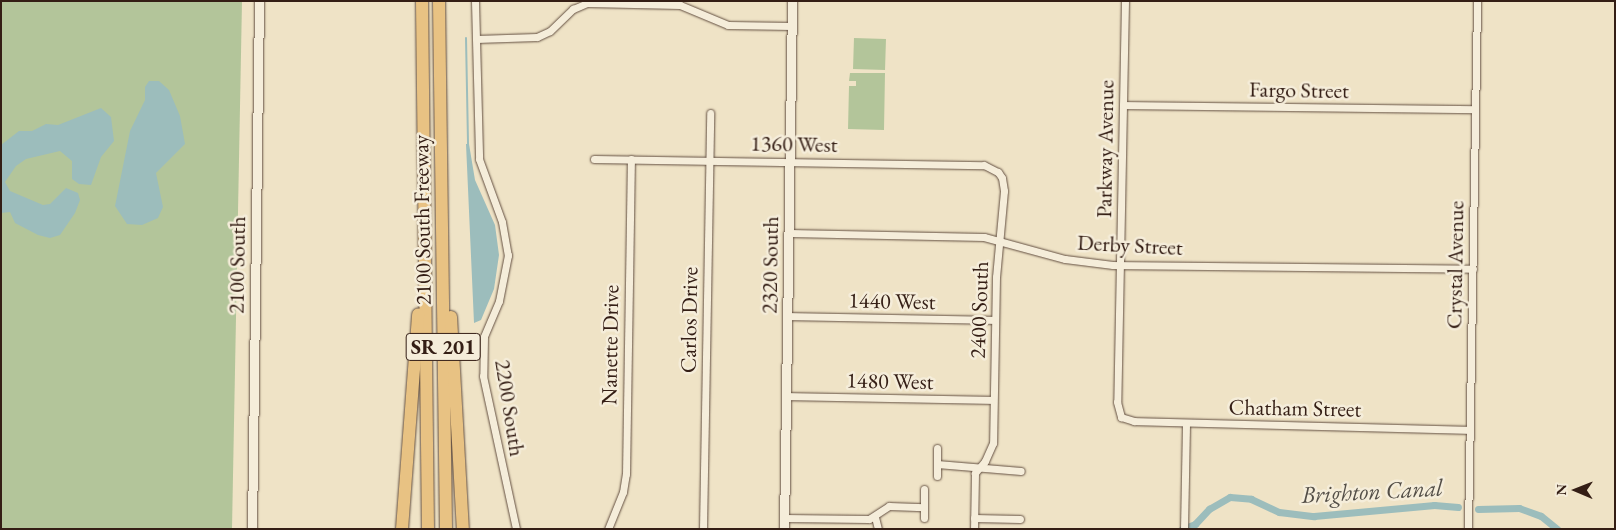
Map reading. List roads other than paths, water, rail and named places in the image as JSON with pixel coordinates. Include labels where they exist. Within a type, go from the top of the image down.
[{"type":"highway","name":"2100 South Freeway","points":[[422,1],[428,529]]},
{"type":"highway","name":"2100 South Freeway","points":[[439,1],[446,529]]},
{"type":"highway","points":[[441,166],[447,205],[463,529]]},
{"type":"highway","points":[[402,529],[424,260]]},
{"type":"highway","points":[[393,529],[408,449]]},
{"type":"street","name":"2100 South","points":[[252,529],[259,1]]},
{"type":"street","name":"2200 South","points":[[475,1],[478,159],[502,222],[508,255],[502,288],[484,337],[483,376],[516,529]]},
{"type":"street","name":"2320 South","points":[[784,529],[792,1]]},
{"type":"street","name":"Parkway Avenue","points":[[1121,417],[1117,402],[1125,1]]},
{"type":"street","name":"Crystal Avenue","points":[[1468,529],[1477,1]]},
{"type":"street","points":[[476,39],[538,37],[550,31],[580,5],[618,2],[688,7],[728,25],[792,26]]},
{"type":"street","name":"Fargo Street","points":[[1123,105],[1475,109]]},
{"type":"street","name":"Carlos Drive","points":[[703,529],[710,113]]},
{"type":"street","name":"1360 West","points":[[594,159],[992,167]]},
{"type":"street","name":"Nanette Drive","points":[[608,529],[623,492],[626,474],[631,159]]},
{"type":"street","name":"2400 South","points":[[978,467],[987,458],[993,443],[995,320],[1004,184],[992,167]]},
{"type":"street","name":"Derby Street","points":[[789,233],[976,236],[999,240],[1065,260],[1120,265],[1473,269]]},
{"type":"street","name":"1440 West","points":[[788,316],[995,320]]},
{"type":"street","name":"1480 West","points":[[786,396],[993,400]]},
{"type":"street","name":"Chatham Street","points":[[1121,417],[1129,421],[1470,430]]},
{"type":"street","points":[[1184,525],[1186,423]]},
{"type":"street","points":[[937,448],[937,476]]},
{"type":"street","points":[[937,464],[1021,471]]},
{"type":"street","points":[[974,529],[975,475],[978,467]]},
{"type":"street","points":[[924,489],[924,518]]},
{"type":"street","points":[[784,518],[875,518],[889,506],[924,506]]},
{"type":"street","points":[[875,518],[878,529]]},
{"type":"street","points":[[974,518],[1020,519]]},
{"type":"water","points":[[149,81],[159,81],[169,90],[180,116],[185,144],[156,173],[163,207],[158,218],[142,225],[127,224],[115,206],[130,131],[145,100],[145,87]]},
{"type":"water","points":[[101,108],[111,117],[114,141],[101,157],[91,185],[79,184],[72,179],[72,161],[60,151],[26,159],[16,166],[5,182],[10,191],[43,205],[50,204],[66,188],[78,193],[80,200],[75,213],[60,235],[50,238],[38,235],[15,223],[10,212],[1,213],[1,145],[19,131],[32,131],[46,124],[58,125]]},
{"type":"water","points":[[466,144],[469,144],[475,180],[495,225],[499,255],[494,289],[481,320],[474,323]]},
{"type":"waterway","points":[[466,38],[468,144]]},
{"type":"waterway","name":"Brighton Canal","points":[[1182,529],[1195,524],[1209,509],[1230,497],[1251,499],[1279,512],[1314,516],[1434,505],[1458,507]]},
{"type":"waterway","name":"Brighton Canal","points":[[1478,509],[1519,508],[1541,516],[1557,529]]}]
